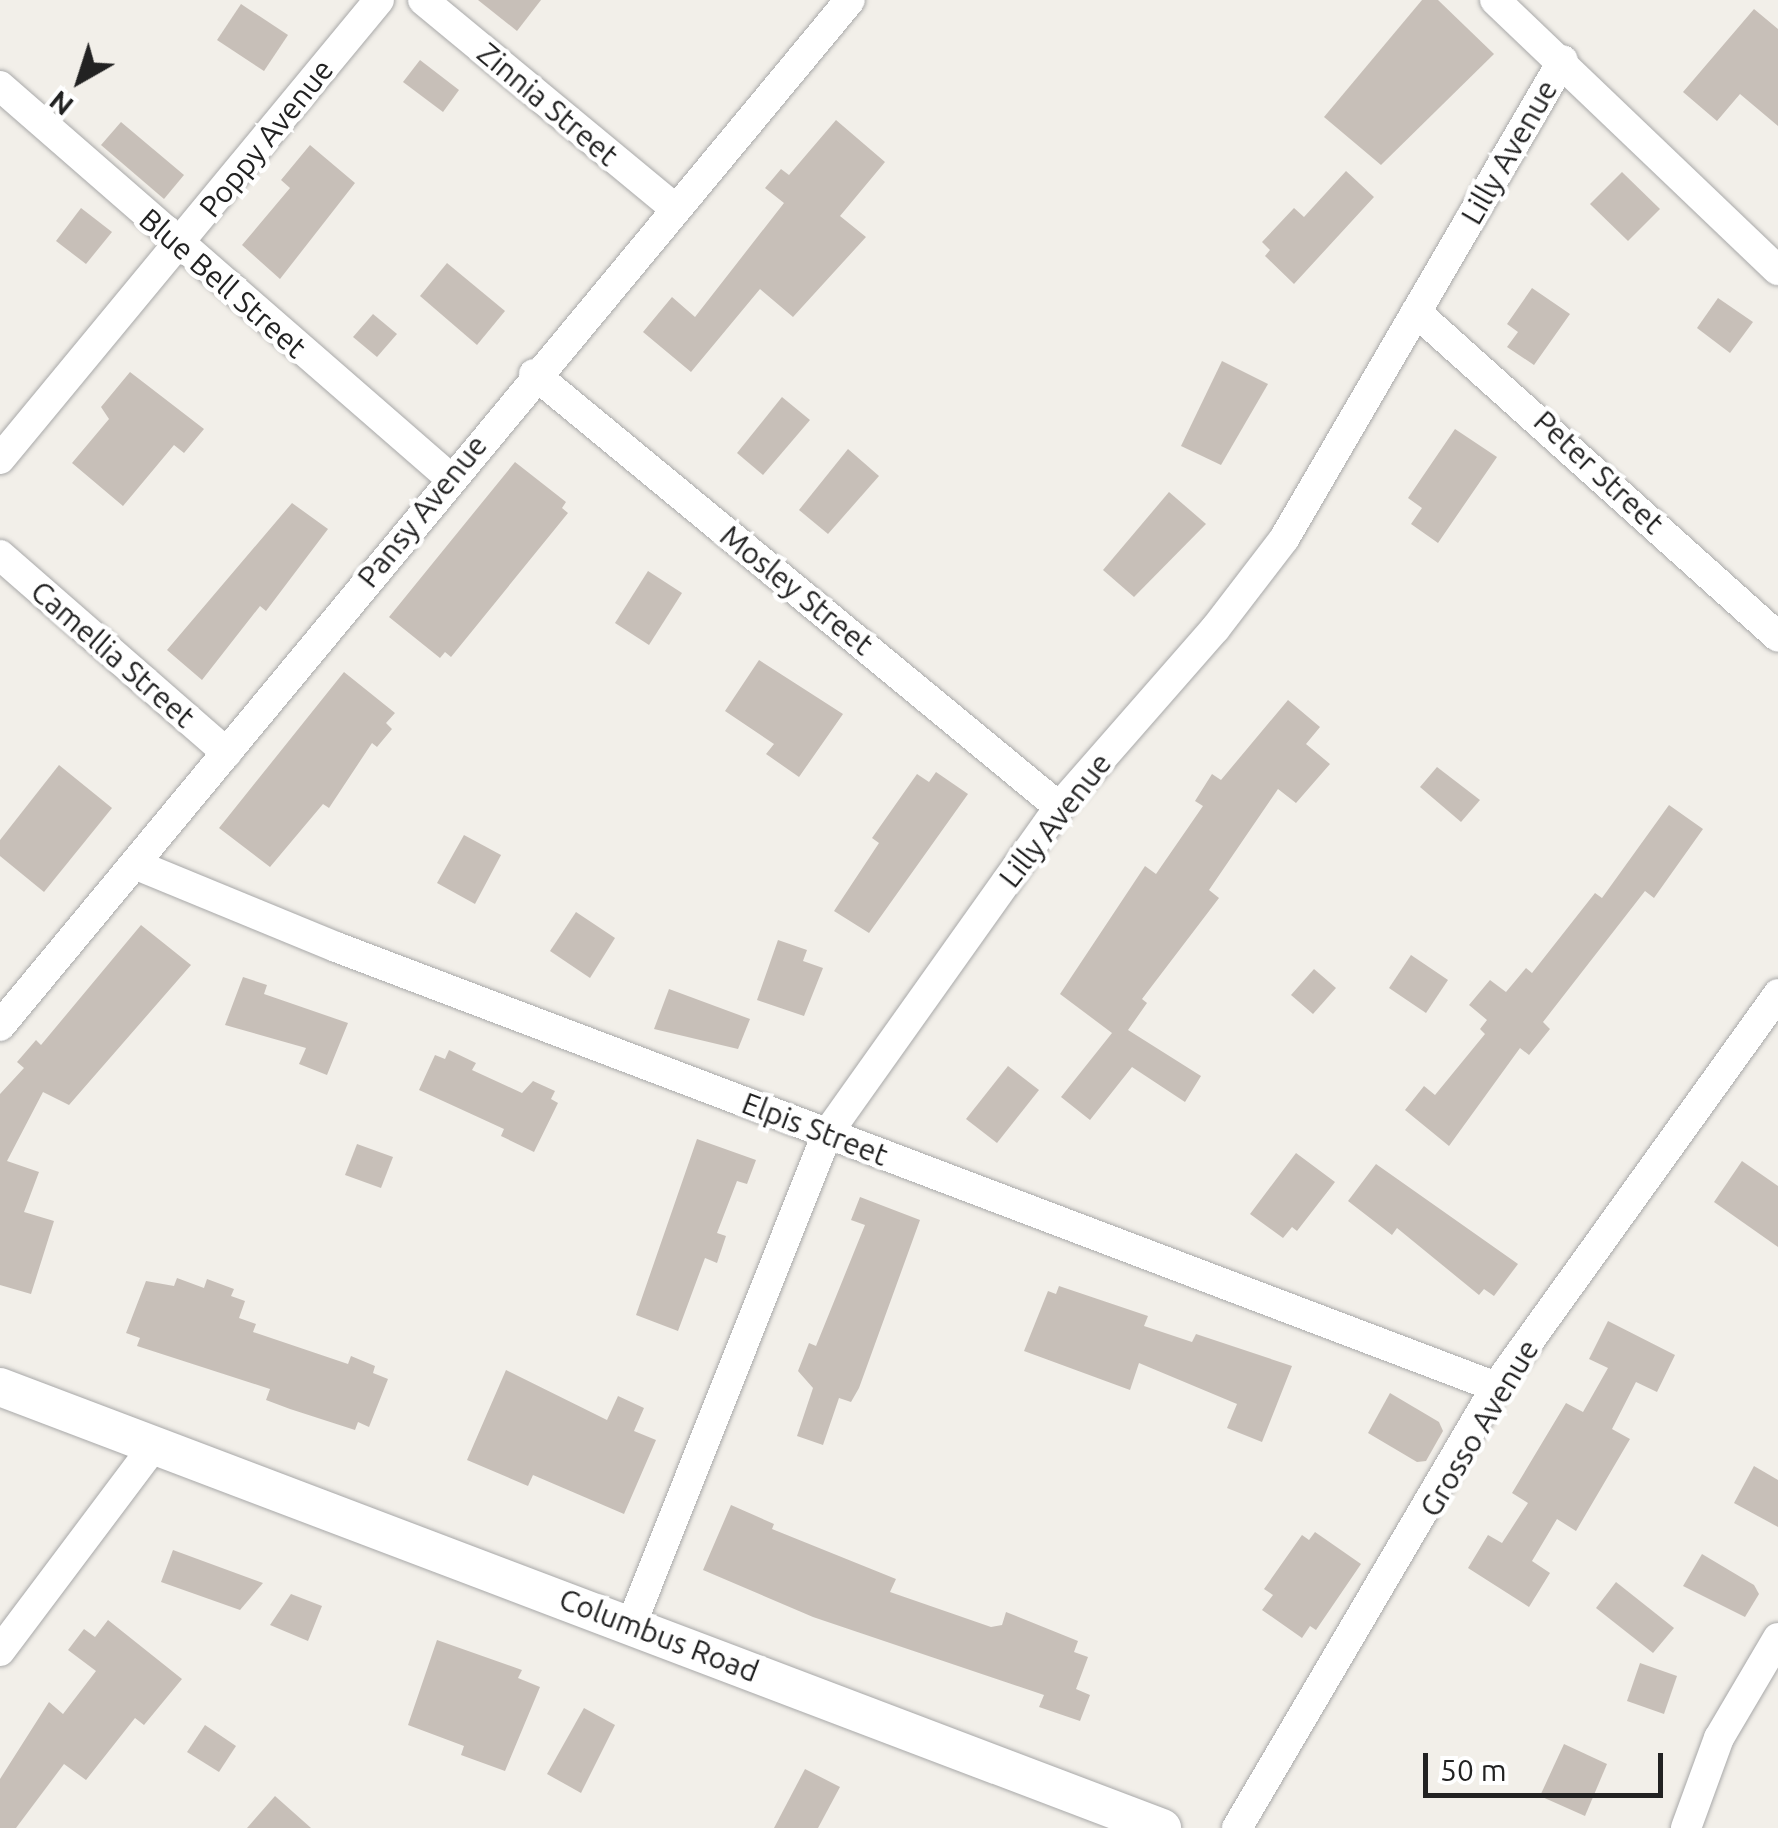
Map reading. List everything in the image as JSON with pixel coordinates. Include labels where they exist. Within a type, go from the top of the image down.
[{"type":"street","name":"Poppy Avenue","points":[[0,460],[379,0]]},
{"type":"street","name":"Zinnia Street","points":[[423,0],[673,208]]},
{"type":"street","name":"Pansy Avenue","points":[[2,1019],[137,865],[449,477],[850,0]]},
{"type":"street","points":[[1494,0],[1563,60],[1778,270]]},
{"type":"street","name":"Lilly Avenue","points":[[631,1625],[827,1134],[1060,806],[1284,538],[1563,60]]},
{"type":"street","name":"Blue Bell Street","points":[[0,86],[178,247],[449,477]]},
{"type":"street","name":"Peter Street","points":[[1416,312],[1778,637]]},
{"type":"street","name":"Mosley Street","points":[[534,374],[1060,806]]},
{"type":"street","name":"Camellia Street","points":[[0,555],[227,753]]},
{"type":"street","name":"Elpis Street","points":[[137,865],[827,1134],[1496,1387]]},
{"type":"street","name":"Grosso Avenue","points":[[1238,1828],[1496,1387],[1778,994]]},
{"type":"street","name":"Columbus Road","points":[[0,1387],[1162,1828]]},
{"type":"street","points":[[0,1651],[156,1443]]},
{"type":"street","points":[[1686,1828],[1718,1738],[1748,1679],[1778,1638]]},
{"type":"building","points":[[478,0],[541,0],[517,31]]},
{"type":"building","points":[[1422,0],[1438,0],[1494,54],[1381,165],[1324,117]]},
{"type":"building","points":[[241,4],[288,35],[264,71],[217,40]]},
{"type":"building","points":[[1754,9],[1778,29],[1778,126],[1740,94],[1717,121],[1683,92]]},
{"type":"building","points":[[420,60],[459,90],[443,112],[403,82]]},
{"type":"building","points":[[836,120],[885,162],[840,216],[866,237],[793,317],[760,289],[691,372],[643,332],[672,297],[695,317],[784,203],[765,188],[781,169],[789,175]]},
{"type":"building","points":[[121,122],[184,175],[164,199],[101,145]]},
{"type":"building","points":[[310,145],[355,183],[280,279],[242,245],[290,188],[281,180]]},
{"type":"building","points":[[1346,171],[1374,197],[1294,284],[1265,256],[1270,250],[1262,242],[1294,208],[1304,217]]},
{"type":"building","points":[[1622,172],[1660,209],[1628,241],[1590,204]]},
{"type":"building","points":[[81,208],[112,232],[86,264],[56,241]]},
{"type":"building","points":[[447,263],[505,311],[477,345],[420,296]]},
{"type":"building","points":[[1532,288],[1570,314],[1534,365],[1507,347],[1518,332],[1507,324]]},
{"type":"building","points":[[1718,298],[1753,322],[1730,353],[1697,328]]},
{"type":"building","points":[[373,314],[397,334],[377,357],[353,337]]},
{"type":"building","points":[[1222,361],[1268,384],[1221,465],[1181,446]]},
{"type":"building","points":[[130,372],[204,429],[184,453],[174,445],[123,506],[72,463],[109,419],[101,407]]},
{"type":"building","points":[[782,397],[810,420],[763,475],[737,453]]},
{"type":"building","points":[[1455,429],[1497,457],[1438,543],[1411,524],[1422,508],[1408,498]]},
{"type":"building","points":[[848,449],[879,476],[828,534],[799,510]]},
{"type":"building","points":[[515,462],[566,502],[562,508],[568,513],[451,657],[445,652],[440,658],[389,617]]},
{"type":"building","points":[[1169,492],[1206,524],[1134,597],[1103,570]]},
{"type":"building","points":[[292,503],[328,529],[266,611],[260,606],[202,680],[167,650]]},
{"type":"building","points":[[648,571],[682,593],[649,645],[615,623]]},
{"type":"building","points":[[759,660],[843,714],[799,777],[766,754],[774,744],[725,711]]},
{"type":"building","points":[[344,672],[395,713],[386,723],[392,729],[377,747],[372,743],[329,808],[323,804],[270,867],[219,828]]},
{"type":"building","points":[[1288,700],[1320,727],[1306,744],[1330,764],[1296,803],[1278,789],[1209,890],[1219,898],[1142,999],[1147,1003],[1128,1030],[1201,1076],[1185,1102],[1132,1067],[1090,1120],[1061,1097],[1112,1033],[1060,994],[1145,866],[1156,874],[1203,806],[1195,801],[1212,774],[1221,780]]},
{"type":"building","points":[[59,765],[112,808],[44,892],[0,856],[0,840]]},
{"type":"building","points":[[1437,767],[1480,800],[1461,822],[1420,787]]},
{"type":"building","points":[[936,772],[968,794],[869,933],[834,911],[879,843],[872,838],[917,774],[929,782]]},
{"type":"building","points":[[1669,805],[1703,829],[1654,898],[1645,891],[1543,1022],[1550,1029],[1529,1055],[1520,1048],[1449,1146],[1405,1110],[1424,1086],[1435,1095],[1485,1034],[1480,1029],[1487,1020],[1469,1005],[1490,980],[1506,992],[1526,968],[1532,973],[1595,893],[1602,898]]},
{"type":"building","points":[[464,835],[501,855],[475,904],[437,883]]},
{"type":"building","points":[[576,912],[615,938],[590,978],[550,951]]},
{"type":"building","points":[[141,925],[191,965],[69,1105],[43,1092],[7,1161],[39,1172],[24,1212],[54,1221],[31,1294],[0,1285],[0,1094],[24,1068],[17,1062],[36,1040],[41,1045]]},
{"type":"building","points":[[778,940],[807,950],[803,961],[823,968],[804,1016],[757,1000]]},
{"type":"building","points":[[1411,955],[1448,980],[1426,1013],[1389,988]]},
{"type":"building","points":[[1314,969],[1336,988],[1313,1014],[1291,995]]},
{"type":"building","points":[[243,977],[267,985],[264,994],[348,1023],[327,1075],[299,1064],[306,1048],[225,1025]]},
{"type":"building","points":[[669,989],[750,1019],[738,1049],[654,1029]]},
{"type":"building","points":[[449,1050],[476,1063],[472,1070],[522,1093],[533,1081],[555,1091],[551,1099],[558,1103],[534,1152],[501,1136],[504,1129],[419,1090],[435,1055],[445,1059]]},
{"type":"building","points":[[1008,1066],[1039,1090],[997,1143],[966,1119]]},
{"type":"building","points":[[697,1139],[756,1160],[747,1184],[737,1181],[717,1233],[726,1236],[717,1263],[705,1258],[678,1331],[636,1315]]},
{"type":"building","points":[[357,1144],[393,1157],[381,1188],[345,1175]]},
{"type":"building","points":[[1296,1153],[1335,1182],[1297,1231],[1292,1227],[1283,1238],[1250,1214]]},
{"type":"building","points":[[1742,1161],[1778,1186],[1778,1247],[1714,1202]]},
{"type":"building","points":[[1376,1164],[1518,1264],[1494,1296],[1484,1289],[1479,1295],[1397,1228],[1392,1235],[1348,1201]]},
{"type":"building","points":[[860,1197],[920,1220],[859,1388],[851,1402],[839,1398],[823,1445],[797,1436],[813,1388],[798,1371],[809,1343],[816,1346],[865,1225],[851,1220]]},
{"type":"building","points":[[177,1278],[204,1288],[207,1279],[234,1289],[231,1296],[245,1301],[239,1318],[256,1324],[253,1332],[348,1364],[351,1356],[375,1366],[373,1373],[388,1379],[369,1427],[358,1422],[355,1430],[290,1409],[266,1400],[270,1389],[137,1346],[140,1338],[126,1333],[146,1281],[174,1286]]},
{"type":"building","points":[[1059,1286],[1148,1316],[1144,1326],[1192,1342],[1196,1334],[1292,1366],[1262,1442],[1227,1428],[1237,1404],[1139,1363],[1130,1390],[1024,1351],[1048,1291],[1056,1294]]},
{"type":"building","points":[[1608,1321],[1675,1355],[1657,1392],[1636,1382],[1612,1429],[1630,1439],[1576,1531],[1557,1519],[1532,1561],[1550,1573],[1529,1607],[1468,1568],[1488,1535],[1502,1543],[1528,1503],[1512,1493],[1566,1403],[1583,1412],[1608,1368],[1589,1359]]},
{"type":"building","points":[[506,1370],[607,1420],[618,1396],[644,1408],[634,1431],[656,1440],[624,1514],[533,1475],[528,1486],[467,1460]]},
{"type":"building","points":[[1390,1393],[1439,1422],[1443,1431],[1426,1461],[1417,1462],[1368,1433]]},
{"type":"building","points":[[1754,1466],[1778,1480],[1778,1527],[1734,1503]]},
{"type":"building","points":[[731,1505],[774,1524],[772,1529],[896,1579],[890,1592],[991,1627],[1002,1625],[1006,1612],[1078,1641],[1074,1652],[1088,1657],[1076,1689],[1090,1695],[1080,1721],[1039,1707],[1044,1695],[813,1617],[703,1570]]},
{"type":"building","points":[[1315,1532],[1361,1564],[1316,1630],[1310,1626],[1302,1638],[1262,1610],[1273,1595],[1264,1589],[1302,1535],[1309,1540]]},
{"type":"building","points":[[173,1550],[263,1583],[240,1610],[161,1582]]},
{"type":"building","points":[[1702,1554],[1754,1585],[1759,1594],[1745,1617],[1683,1586]]},
{"type":"building","points":[[1616,1582],[1674,1628],[1653,1653],[1596,1608]]},
{"type":"building","points":[[291,1594],[322,1606],[308,1641],[270,1625]]},
{"type":"building","points":[[108,1620],[182,1679],[144,1725],[135,1718],[86,1780],[64,1764],[16,1828],[0,1828],[0,1779],[49,1702],[63,1714],[96,1671],[68,1650],[84,1629],[95,1637]]},
{"type":"building","points":[[437,1640],[522,1670],[518,1678],[540,1687],[505,1771],[461,1755],[464,1746],[408,1725]]},
{"type":"building","points":[[1640,1663],[1677,1676],[1664,1714],[1627,1701]]},
{"type":"building","points":[[584,1708],[615,1725],[581,1793],[547,1774]]},
{"type":"building","points":[[205,1725],[236,1746],[219,1772],[187,1752]]},
{"type":"building","points":[[1564,1744],[1607,1764],[1585,1816],[1540,1796]]},
{"type":"building","points":[[805,1769],[840,1787],[818,1828],[774,1828]]},
{"type":"building","points":[[275,1796],[311,1828],[247,1828]]}]
